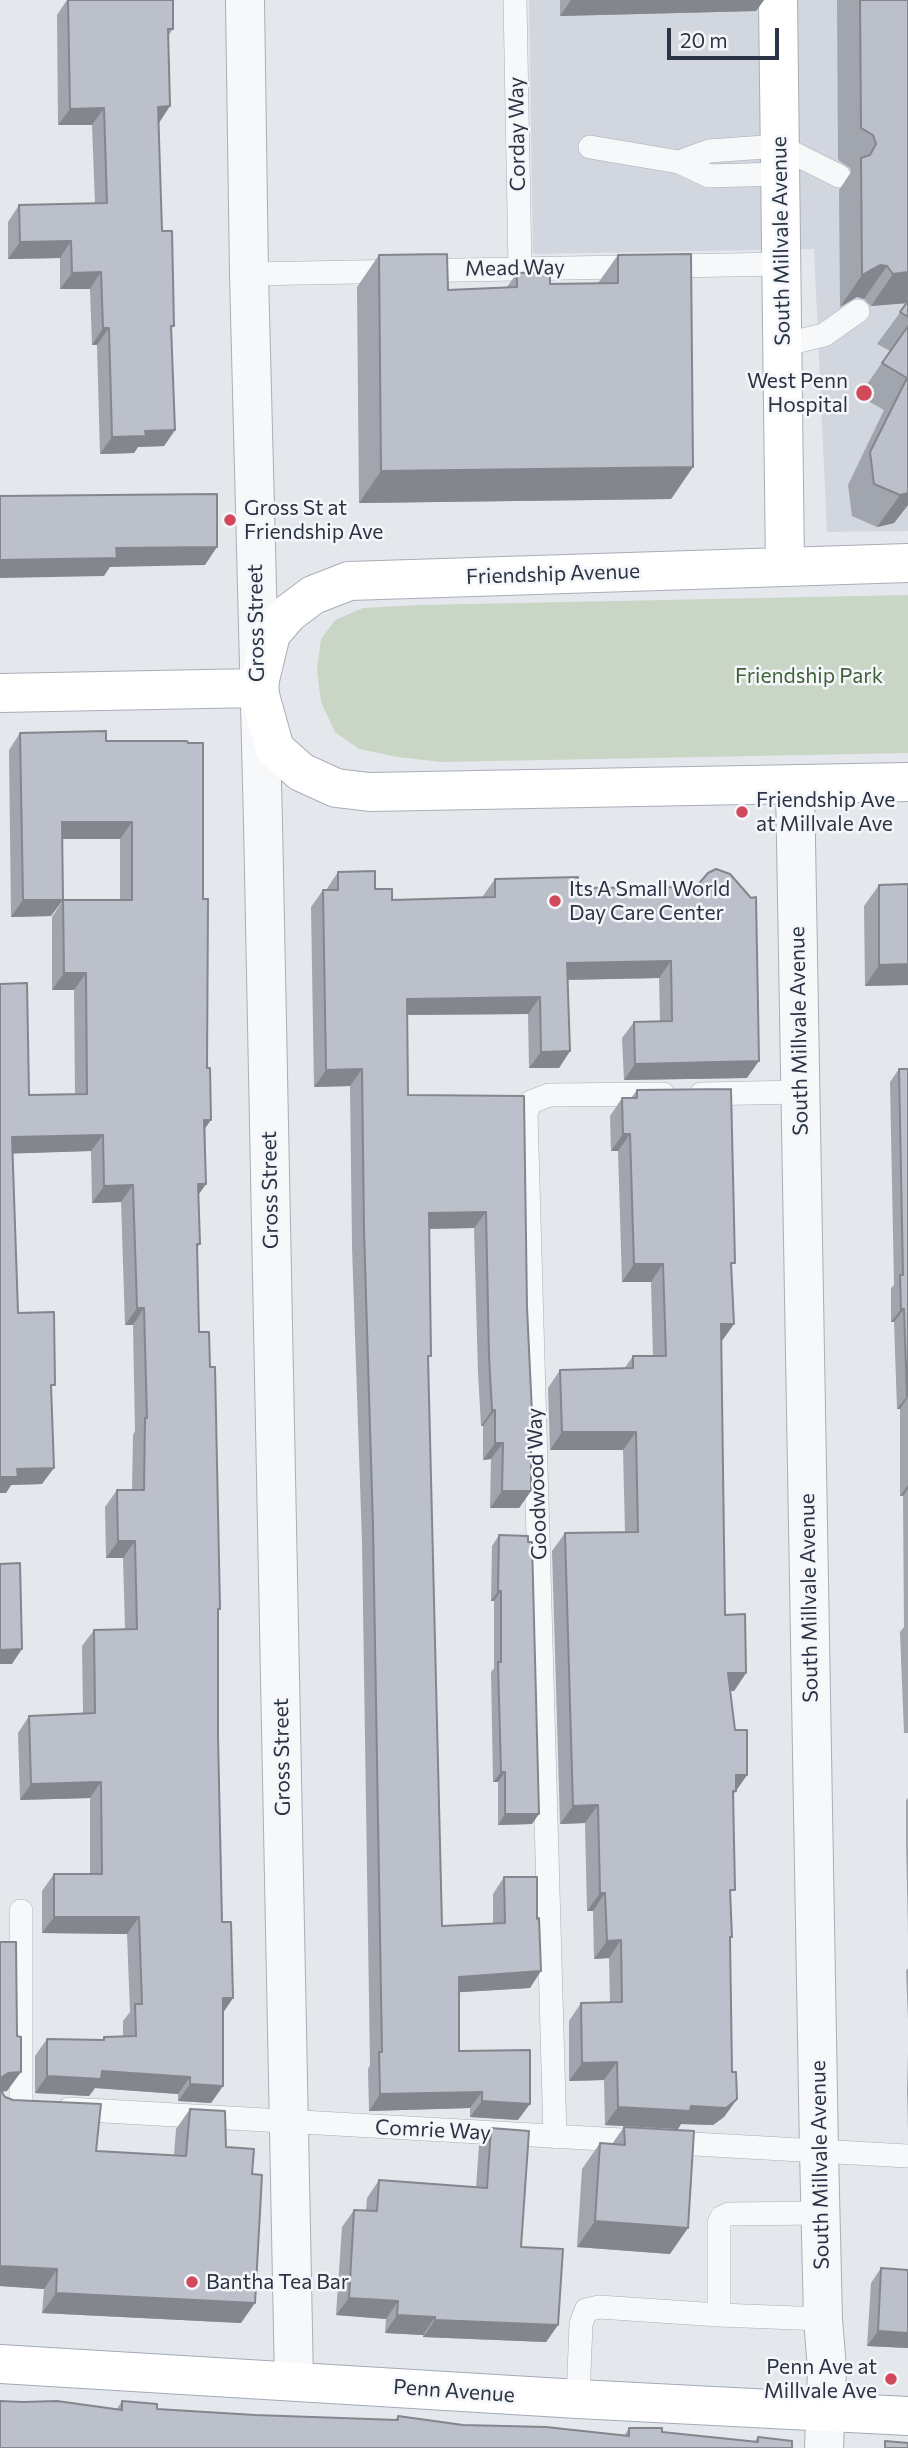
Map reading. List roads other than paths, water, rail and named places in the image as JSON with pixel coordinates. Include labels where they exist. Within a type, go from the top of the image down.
[{"type":"street","name":"Gross Street","points":[[245,0],[294,2381]]},
{"type":"street","name":"South Millvale Avenue","points":[[778,0],[785,566]]},
{"type":"street","name":"Friendship Avenue","points":[[908,563],[349,581],[313,595],[289,613],[271,634],[258,688],[275,749],[301,772],[336,788],[370,792],[908,782]]},
{"type":"street","points":[[0,693],[258,688]]},
{"type":"street","name":"South Millvale Avenue","points":[[795,784],[819,2151],[823,2319],[827,2369],[825,2430]]},
{"type":"street","name":"Penn Avenue","points":[[0,2364],[578,2399],[825,2430],[908,2416]]},
{"type":"lane","name":"Corday Way","points":[[515,0],[520,267]]},
{"type":"lane","points":[[590,147],[679,162],[709,176],[780,160],[839,176]]},
{"type":"lane","name":"Mead Way","points":[[249,275],[520,267],[781,264]]},
{"type":"lane","points":[[782,345],[824,335],[858,311]]},
{"type":"lane","name":"Goodwood Way","points":[[555,2137],[526,1113],[531,1102],[548,1095],[799,1092]]},
{"type":"lane","points":[[11,2105],[21,1911]]},
{"type":"lane","name":"Comrie Way","points":[[11,2105],[908,2156]]},
{"type":"lane","points":[[719,2315],[719,2223],[723,2217],[729,2214],[821,2213]]},
{"type":"lane","points":[[578,2399],[582,2324],[586,2310],[599,2307],[823,2319]]},
{"type":"place","name":"West Penn Hospital","points":[[864,393]]},
{"type":"place","name":"Gross St at Friendship Ave","points":[[230,520]]},
{"type":"place","name":"Friendship Ave at Millvale Ave","points":[[742,812]]},
{"type":"place","name":"Its A Small World Day Care Center","points":[[555,901]]},
{"type":"place","name":"Bantha Tea Bar","points":[[192,2282]]},
{"type":"place","name":"Penn Ave at Millvale Ave","points":[[891,2379]]},
{"type":"park label","name":"Friendship Park","points":[[809,676]]}]
